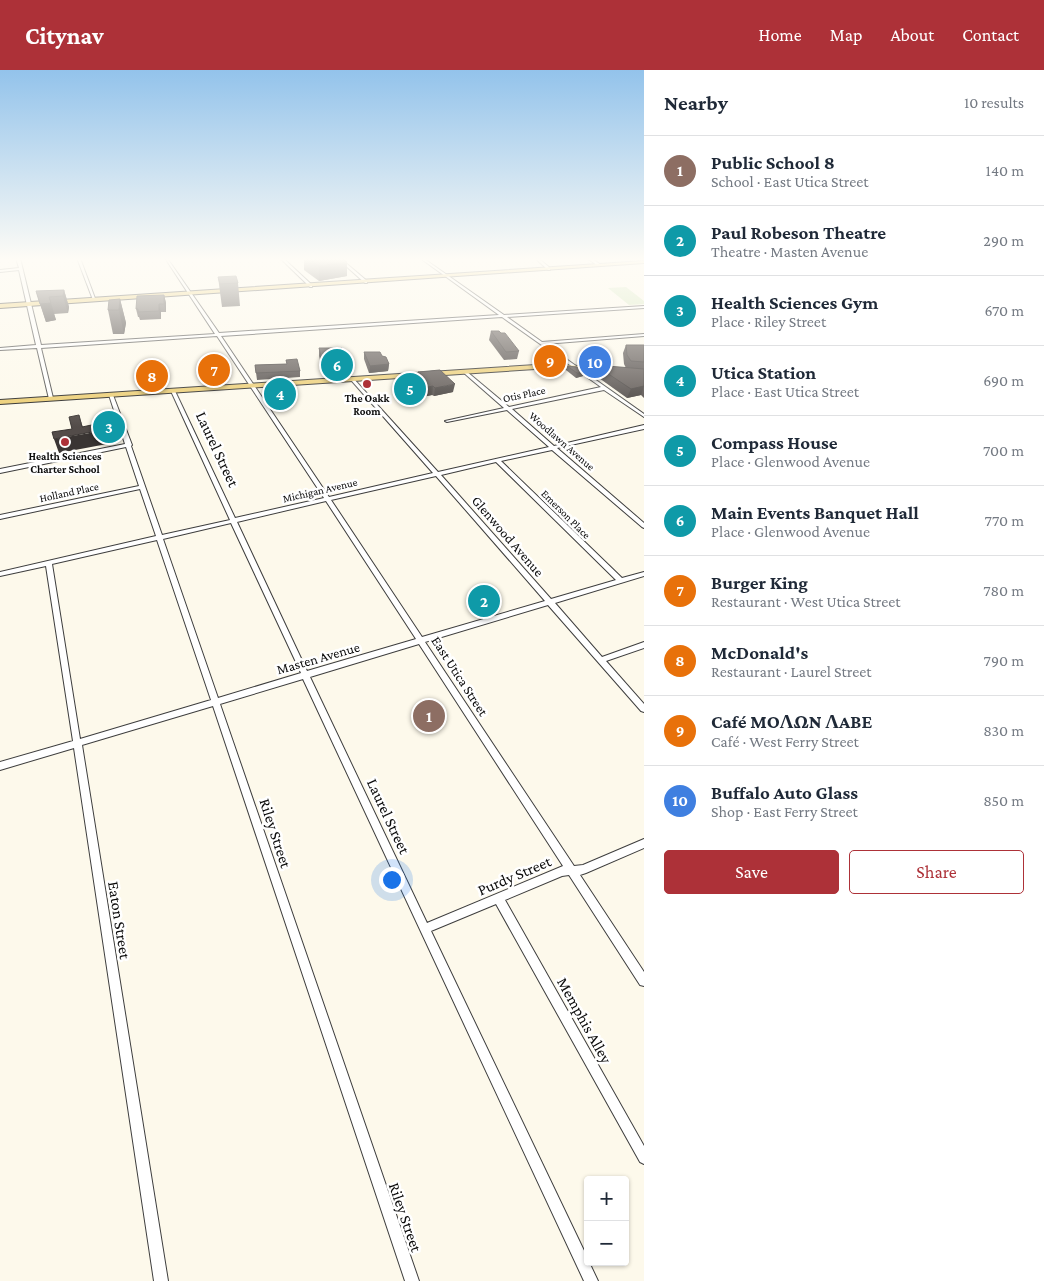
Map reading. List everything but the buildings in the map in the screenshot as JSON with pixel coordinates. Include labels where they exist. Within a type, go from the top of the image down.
[{"type":"main road","points":[[0,402],[466,372],[574,367],[612,371]]},
{"type":"street","points":[[32,315],[50,398]]},
{"type":"street","name":"East Utica Street","points":[[204,315],[328,499],[644,981]]},
{"type":"street","points":[[0,349],[526,315]]},
{"type":"street","points":[[503,316],[644,416]]},
{"type":"street","points":[[541,343],[644,336]]},
{"type":"street","name":"Woodlawn Avenue","points":[[466,372],[644,526]]},
{"type":"street","name":"Glenwood Avenue","points":[[354,380],[644,709]]},
{"type":"street","name":"Otis Place","points":[[447,421],[604,388]]},
{"type":"street","name":"Laurel Street","points":[[173,391],[590,1281]]},
{"type":"street","name":"Riley Street","points":[[111,395],[412,1281]]},
{"type":"street","name":"Michigan Avenue","points":[[0,574],[644,427]]},
{"type":"street","points":[[0,471],[129,445]]},
{"type":"street","name":"Emerson Place","points":[[497,460],[621,581]]},
{"type":"street","name":"Holland Place","points":[[0,516],[143,487]]},
{"type":"street","name":"Eaton Street","points":[[49,563],[161,1281]]},
{"type":"street","name":"Masten Avenue","points":[[0,766],[644,574]]},
{"type":"street","points":[[601,660],[644,646]]},
{"type":"street","name":"Purdy Street","points":[[424,929],[562,871],[583,870],[644,843]]},
{"type":"street","name":"Memphis Alley","points":[[498,898],[644,1158]]},
{"type":"place","name":"Café MOΛΩN ΛABE","points":[[550,361]]},
{"type":"place","name":"Buffalo Auto Glass","points":[[595,362]]},
{"type":"place","name":"Main Events Banquet Hall","points":[[337,365]]},
{"type":"place","name":"Burger King","points":[[214,370]]},
{"type":"place","name":"McDonald's","points":[[152,376]]},
{"type":"place","name":"The Oakk Room","points":[[367,384]]},
{"type":"place","name":"Compass House","points":[[410,389]]},
{"type":"place","name":"Utica Station","points":[[280,394]]},
{"type":"place","name":"Health Sciences Gym","points":[[109,427]]},
{"type":"place","name":"Health Sciences Charter School","points":[[65,442]]},
{"type":"place","name":"Paul Robeson Theatre","points":[[484,601]]},
{"type":"place","name":"Public School 8","points":[[429,716]]}]
